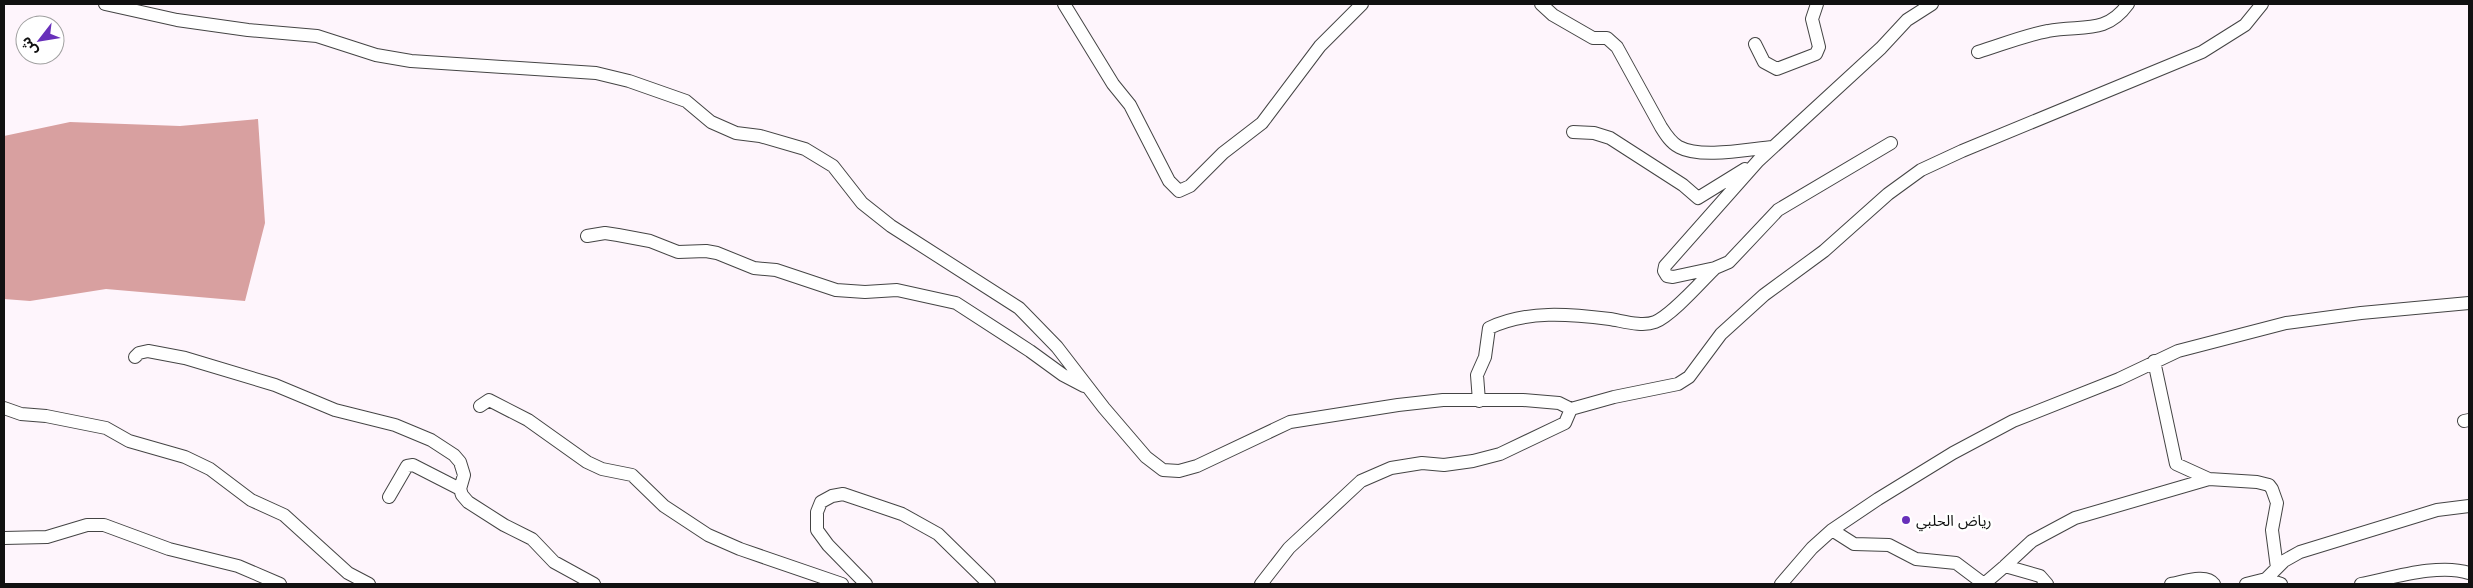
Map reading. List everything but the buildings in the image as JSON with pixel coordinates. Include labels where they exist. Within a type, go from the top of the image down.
[{"type":"street","points":[[105,4],[177,20],[248,30],[317,36],[376,55],[411,61],[596,73],[629,81],[686,101],[711,122],[736,133],[760,136],[805,149],[833,166],[862,203],[883,220],[1019,308],[1057,346],[1146,457],[1163,470],[1179,471],[1197,466],[1290,422],[1434,401],[1538,401],[1559,403],[1571,409],[1678,384],[1689,377],[1721,334],[1764,295],[1824,252],[1888,194],[1921,170],[1962,151],[2202,52],[2245,25],[2262,4]]},
{"type":"street","points":[[1064,4],[1109,77],[1130,105],[1169,182],[1179,191],[1190,186],[1222,152],[1262,123],[1320,46],[1362,4]]},
{"type":"street","points":[[1541,4],[1594,38],[1607,38],[1617,47],[1661,127],[1668,138],[1679,147],[1692,152],[1705,152],[1774,147]]},
{"type":"street","points":[[1755,44],[1764,62],[1777,69],[1816,54],[1819,47],[1812,19],[1817,4]]},
{"type":"street","points":[[1715,268],[1673,277],[1667,276],[1664,271],[1668,262],[1758,162],[1881,48],[1907,20],[1932,4]]},
{"type":"street","points":[[1978,52],[2049,30],[2094,28],[2119,16],[2128,4]]},
{"type":"street","points":[[1573,132],[1594,133],[1610,138],[1683,185],[1698,198],[1758,162]]},
{"type":"street","points":[[1479,400],[1477,375],[1485,357],[1489,328],[1507,320],[1542,315],[1571,315],[1653,323],[1668,314],[1715,268],[1735,257],[1778,210],[1890,143]]},
{"type":"street","points":[[587,236],[605,233],[650,241],[678,252],[706,251],[717,253],[754,268],[776,270],[836,290],[865,292],[897,290],[956,303],[1030,350],[1063,375],[1089,388]]},
{"type":"street","points":[[1781,584],[1812,548],[1832,530],[1878,498],[1967,444],[2013,421],[2119,379],[2154,361],[2200,343],[2269,326],[2330,317],[2469,303]]},
{"type":"street","points":[[135,357],[139,352],[148,351],[185,358],[275,385],[335,410],[395,426],[431,440],[454,455],[464,469],[460,489],[468,502],[504,525],[532,539],[554,562],[594,584]]},
{"type":"street","points":[[2154,361],[2174,461],[2182,468],[2209,479],[2258,482],[2269,485],[2272,489],[2277,503],[2272,530],[2277,568]]},
{"type":"street","points":[[480,406],[489,400],[505,406],[587,462],[602,469],[632,474],[664,506],[708,535],[740,549],[842,584]]},
{"type":"street","points":[[4,408],[21,414],[46,416],[106,428],[129,441],[185,457],[210,470],[251,500],[284,515],[348,573],[369,584]]},
{"type":"street","points":[[1261,584],[1288,548],[1361,481],[1391,468],[1422,463],[1444,464],[1472,461],[1500,454],[1565,423],[1571,409]]},
{"type":"street","points":[[389,497],[407,466],[413,465],[460,489]]},
{"type":"street","points":[[1832,530],[1854,544],[1889,545],[1916,559],[1956,563],[1984,584],[2032,541],[2075,518],[2209,479]]},
{"type":"street","points":[[866,584],[828,546],[817,530],[817,512],[821,502],[832,496],[844,494],[902,514],[938,534],[989,584]]},
{"type":"street","points":[[2246,584],[2266,579],[2277,568],[2300,552],[2437,510],[2469,506]]},
{"type":"street","points":[[4,538],[48,537],[87,524],[104,525],[169,549],[238,566],[280,584]]},
{"type":"street","points":[[2005,566],[2040,576],[2047,584]]},
{"type":"street","points":[[2361,584],[2442,570],[2461,570],[2469,573]]},
{"type":"street","points":[[2170,584],[2205,578],[2214,584]]},
{"type":"street","points":[[2266,579],[2281,584]]},
{"type":"shaded area","points":[[258,119],[265,223],[245,301],[106,289],[30,301],[4,299],[4,136],[70,122],[180,126]]},
{"type":"place","name":"رياض الحلبي","points":[[1906,520]]}]
